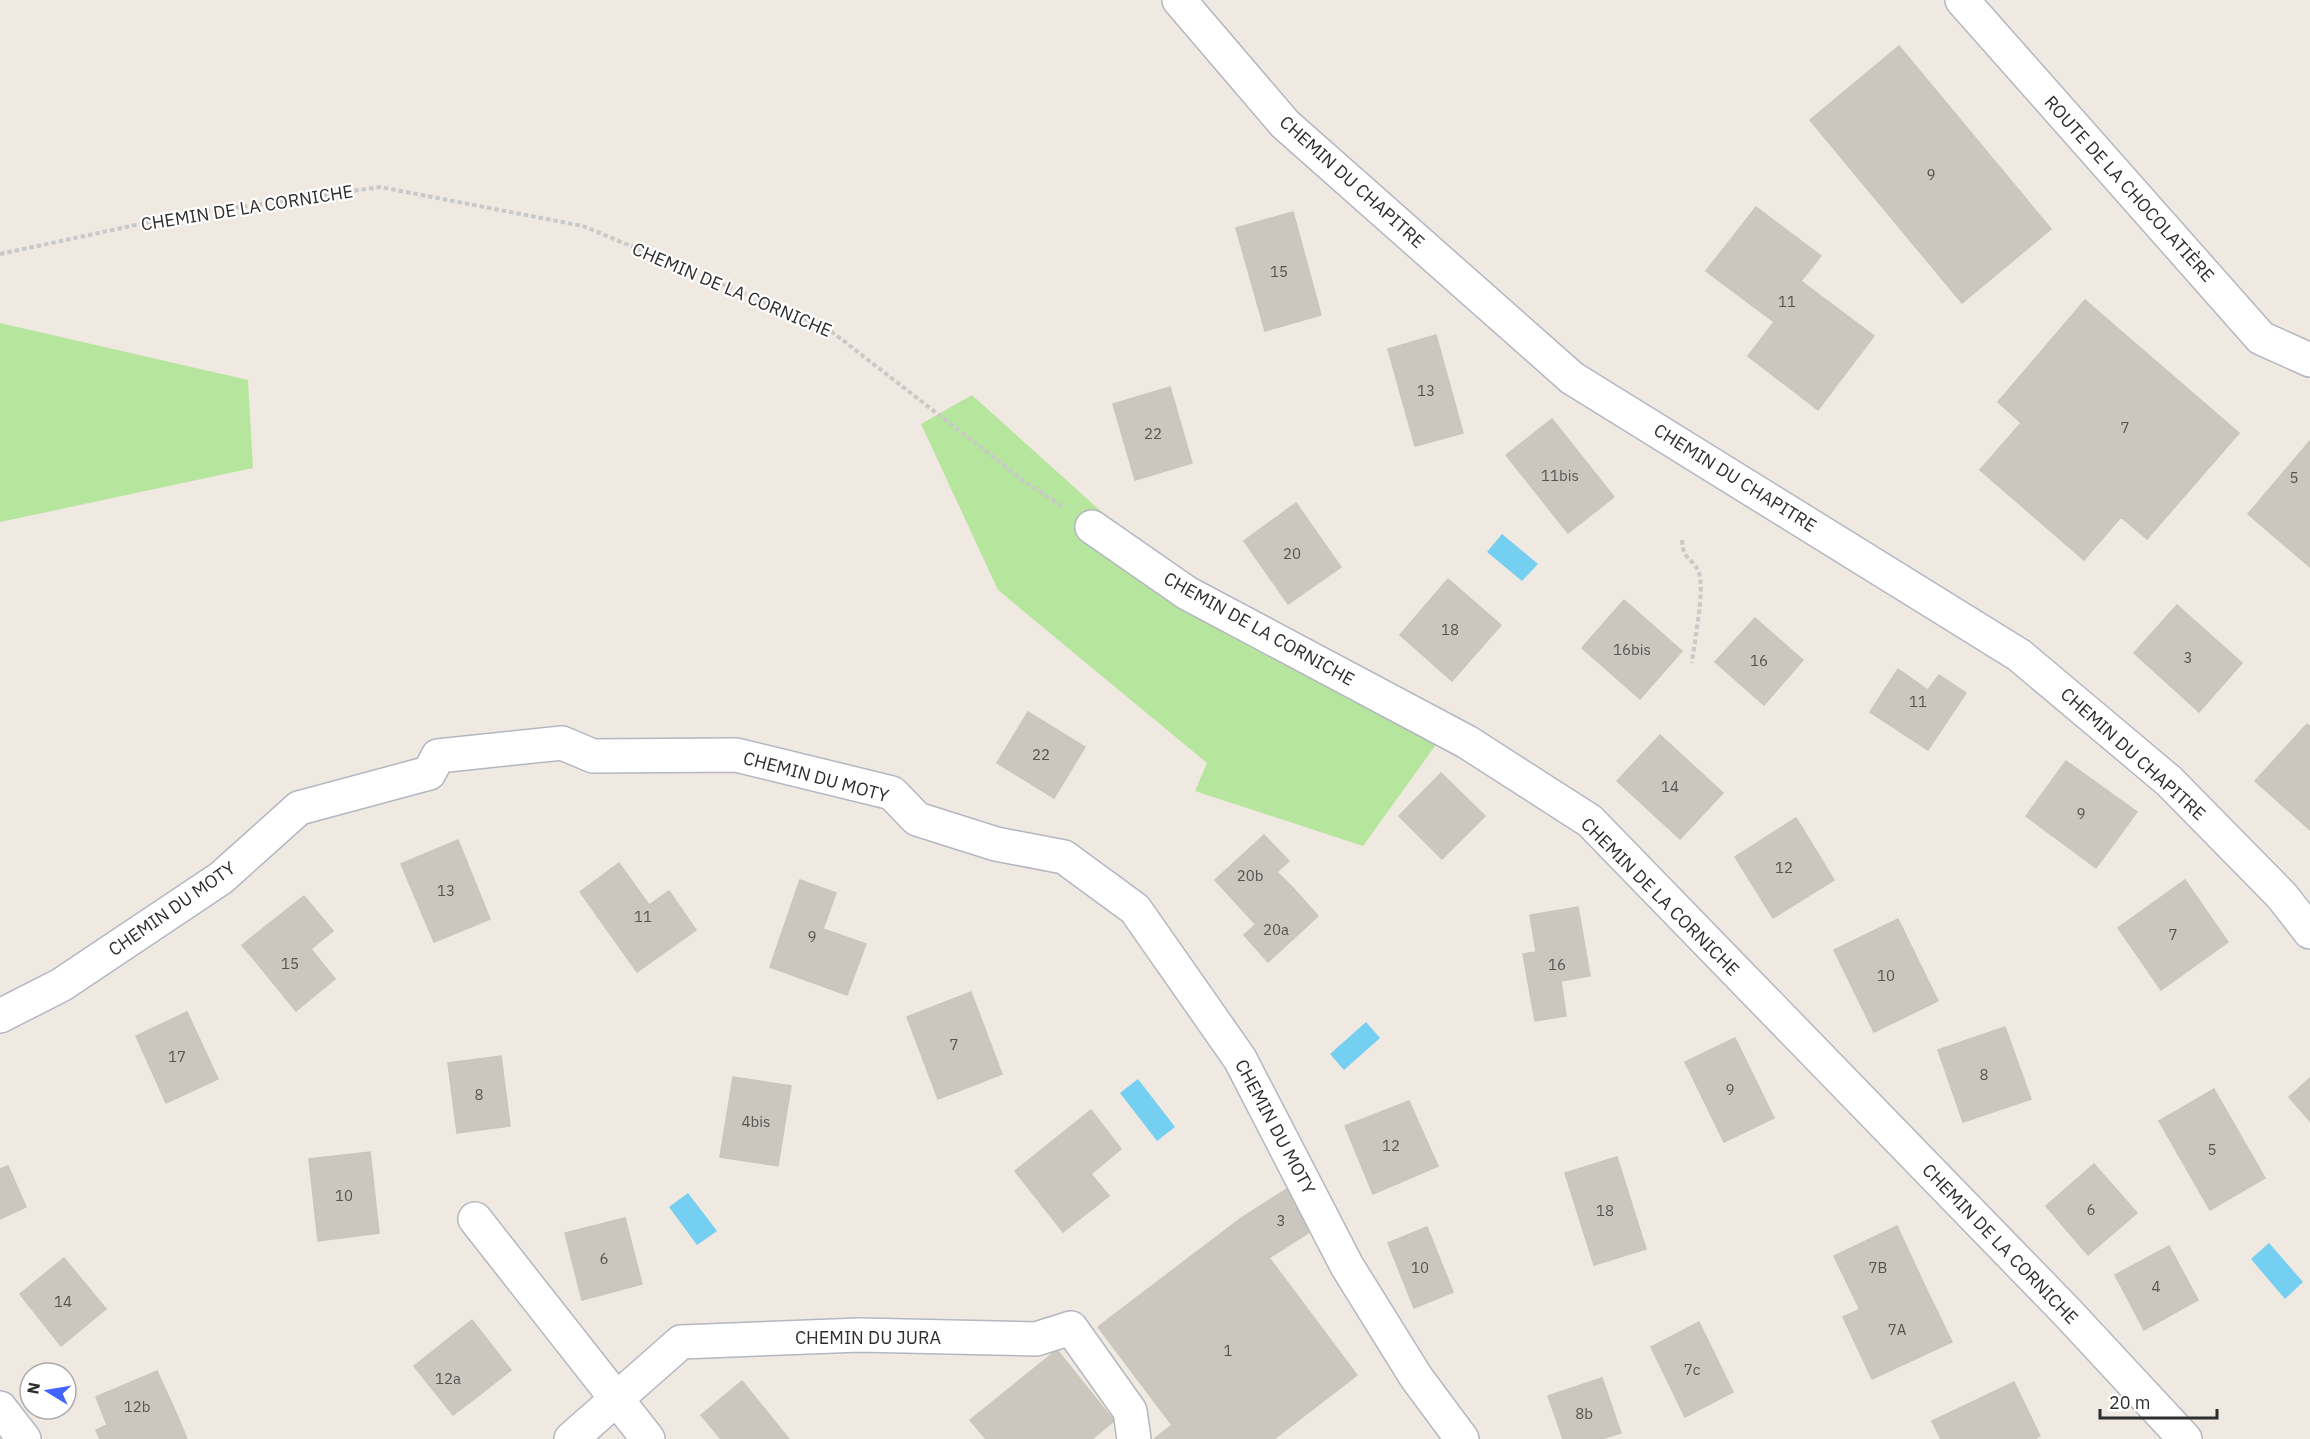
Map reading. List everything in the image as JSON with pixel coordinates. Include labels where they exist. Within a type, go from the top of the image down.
[{"type":"street","name":"CHEMIN DU CHAPITRE","points":[[1179,0],[1285,124],[1572,378],[2019,655],[2169,781],[2282,896],[2310,932]]},
{"type":"street","name":"ROUTE DE LA CHOCOLATIÈRE","points":[[1962,0],[2261,338],[2310,360]]},
{"type":"street","name":"CHEMIN DE LA CORNICHE","points":[[1092,527],[1187,592],[1467,742],[1590,821],[2066,1311],[2185,1439]]},
{"type":"street","name":"CHEMIN DU MOTY","points":[[0,1017],[61,985],[221,878],[299,808],[429,773],[438,756],[562,742],[593,756],[736,755],[892,793],[917,819],[996,844],[1064,857],[1135,909],[1240,1059],[1347,1266],[1416,1377],[1462,1439]]},
{"type":"street","points":[[475,1219],[648,1439]]},
{"type":"street","name":"CHEMIN DU JURA","points":[[571,1439],[681,1342],[860,1335],[1036,1339],[1071,1328],[1130,1411],[1134,1439]]},
{"type":"street","points":[[0,1408],[24,1439]]},
{"type":"path","name":"CHEMIN DE LA CORNICHE","points":[[0,254],[178,216],[380,187],[583,226],[827,328],[1024,481],[1092,527]]},
{"type":"path","points":[[1682,540],[1683,554],[1699,571],[1701,585],[1692,663]]},
{"type":"green space","points":[[0,323],[248,380],[253,468],[0,522]]},
{"type":"green space","points":[[972,395],[1144,550],[1440,739],[1363,846],[1195,791],[1207,763],[998,590],[921,424]]},
{"type":"water","points":[[1502,534],[1538,564],[1522,581],[1487,552]]},
{"type":"water","points":[[1366,1022],[1380,1038],[1344,1070],[1330,1054]]},
{"type":"water","points":[[1138,1079],[1175,1127],[1157,1141],[1120,1093]]},
{"type":"water","points":[[688,1193],[717,1231],[697,1245],[669,1207]]},
{"type":"water","points":[[2269,1243],[2303,1282],[2285,1299],[2251,1259]]},
{"type":"building","points":[[1899,46],[2051,229],[1962,303],[1810,120]]},
{"type":"building","points":[[1756,207],[1821,256],[1801,281],[1874,336],[1818,410],[1748,356],[1774,322],[1706,271]]},
{"type":"building","points":[[1293,212],[1321,315],[1265,331],[1236,228]]},
{"type":"building","points":[[2085,300],[2239,433],[2147,539],[2121,517],[2084,560],[1980,470],[2021,423],[1998,402]]},
{"type":"building","points":[[1436,335],[1463,433],[1415,446],[1388,349]]},
{"type":"building","points":[[1170,387],[1192,463],[1135,480],[1113,404]]},
{"type":"building","points":[[1552,419],[1614,497],[1568,533],[1506,455]]},
{"type":"building","points":[[2310,441],[2310,567],[2248,514]]},
{"type":"building","points":[[1296,503],[1341,567],[1288,604],[1244,541]]},
{"type":"building","points":[[1448,579],[1501,625],[1452,681],[1400,635]]},
{"type":"building","points":[[1624,600],[1682,651],[1640,699],[1582,648]]},
{"type":"building","points":[[2177,605],[2242,663],[2199,712],[2134,653]]},
{"type":"building","points":[[1755,618],[1803,660],[1764,705],[1715,662]]},
{"type":"building","points":[[1898,669],[1928,690],[1939,675],[1966,693],[1928,750],[1870,712]]},
{"type":"building","points":[[1028,712],[1085,747],[1054,798],[997,763]]},
{"type":"building","points":[[2307,724],[2310,727],[2310,830],[2255,781]]},
{"type":"building","points":[[1660,735],[1723,793],[1680,839],[1617,781]]},
{"type":"building","points":[[2066,761],[2137,812],[2096,868],[2026,816]]},
{"type":"building","points":[[1441,773],[1485,816],[1442,859],[1399,816]]},
{"type":"building","points":[[1796,818],[1834,880],[1773,918],[1735,857]]},
{"type":"building","points":[[1264,835],[1289,861],[1277,872],[1294,889],[1256,925],[1215,880]]},
{"type":"building","points":[[458,840],[490,919],[434,942],[401,864]]},
{"type":"building","points":[[619,863],[649,905],[669,891],[696,930],[637,972],[580,892]]},
{"type":"building","points":[[800,880],[836,893],[823,929],[866,944],[847,995],[770,967]]},
{"type":"building","points":[[2185,880],[2228,942],[2161,990],[2118,928]]},
{"type":"building","points":[[1294,889],[1318,916],[1268,962],[1244,935]]},
{"type":"building","points":[[304,896],[333,931],[311,949],[335,979],[296,1011],[242,945]]},
{"type":"building","points":[[1578,907],[1590,976],[1561,981],[1566,1016],[1535,1021],[1523,954],[1536,952],[1530,915]]},
{"type":"building","points":[[1898,919],[1938,1001],[1874,1032],[1834,950]]},
{"type":"building","points":[[971,992],[1002,1074],[938,1099],[907,1017]]},
{"type":"building","points":[[187,1012],[218,1079],[166,1103],[136,1036]]},
{"type":"building","points":[[2005,1027],[2031,1099],[1963,1122],[1938,1050]]},
{"type":"building","points":[[1735,1038],[1774,1118],[1724,1142],[1685,1062]]},
{"type":"building","points":[[501,1056],[510,1126],[457,1133],[448,1063]]},
{"type":"building","points":[[733,1077],[791,1086],[778,1166],[720,1157]]},
{"type":"building","points":[[2310,1078],[2310,1121],[2289,1097]]},
{"type":"building","points":[[2214,1089],[2265,1178],[2210,1210],[2159,1121]]},
{"type":"building","points":[[1409,1101],[1438,1166],[1373,1194],[1345,1126]]},
{"type":"building","points":[[1091,1110],[1121,1149],[1091,1174],[1109,1196],[1063,1232],[1015,1171]]},
{"type":"building","points":[[370,1152],[379,1233],[318,1241],[309,1159]]},
{"type":"building","points":[[1617,1157],[1646,1249],[1594,1265],[1565,1173]]},
{"type":"building","points":[[2094,1164],[2137,1213],[2088,1255],[2046,1206]]},
{"type":"building","points":[[8,1166],[26,1207],[0,1219],[0,1169]]},
{"type":"building","points":[[1296,1183],[1322,1224],[1269,1258],[1240,1219]]},
{"type":"building","points":[[625,1218],[642,1284],[582,1300],[565,1233]]},
{"type":"building","points":[[1240,1219],[1357,1375],[1274,1439],[1154,1439],[1172,1425],[1098,1327]]},
{"type":"building","points":[[1897,1226],[1922,1280],[1860,1310],[1834,1256]]},
{"type":"building","points":[[1427,1227],[1453,1292],[1414,1308],[1388,1243]]},
{"type":"building","points":[[2169,1246],[2198,1300],[2144,1330],[2115,1275]]},
{"type":"building","points":[[64,1258],[106,1309],[61,1346],[20,1294]]},
{"type":"building","points":[[1922,1280],[1952,1342],[1872,1379],[1843,1317]]},
{"type":"building","points":[[472,1320],[511,1370],[482,1393],[443,1343]]},
{"type":"building","points":[[1699,1322],[1733,1392],[1685,1417],[1651,1347]]},
{"type":"building","points":[[443,1343],[482,1393],[453,1415],[414,1366]]},
{"type":"building","points":[[1057,1350],[1114,1421],[1092,1439],[986,1439],[970,1420]]},
{"type":"building","points":[[157,1371],[178,1417],[126,1439],[100,1439],[96,1430],[107,1425],[96,1397]]},
{"type":"building","points":[[1602,1378],[1621,1433],[1601,1439],[1563,1439],[1548,1396]]},
{"type":"building","points":[[742,1381],[789,1439],[721,1439],[701,1415]]},
{"type":"building","points":[[2014,1382],[2040,1436],[2034,1439],[1941,1439],[1932,1421]]},
{"type":"building","points":[[178,1417],[187,1439],[126,1439]]}]
